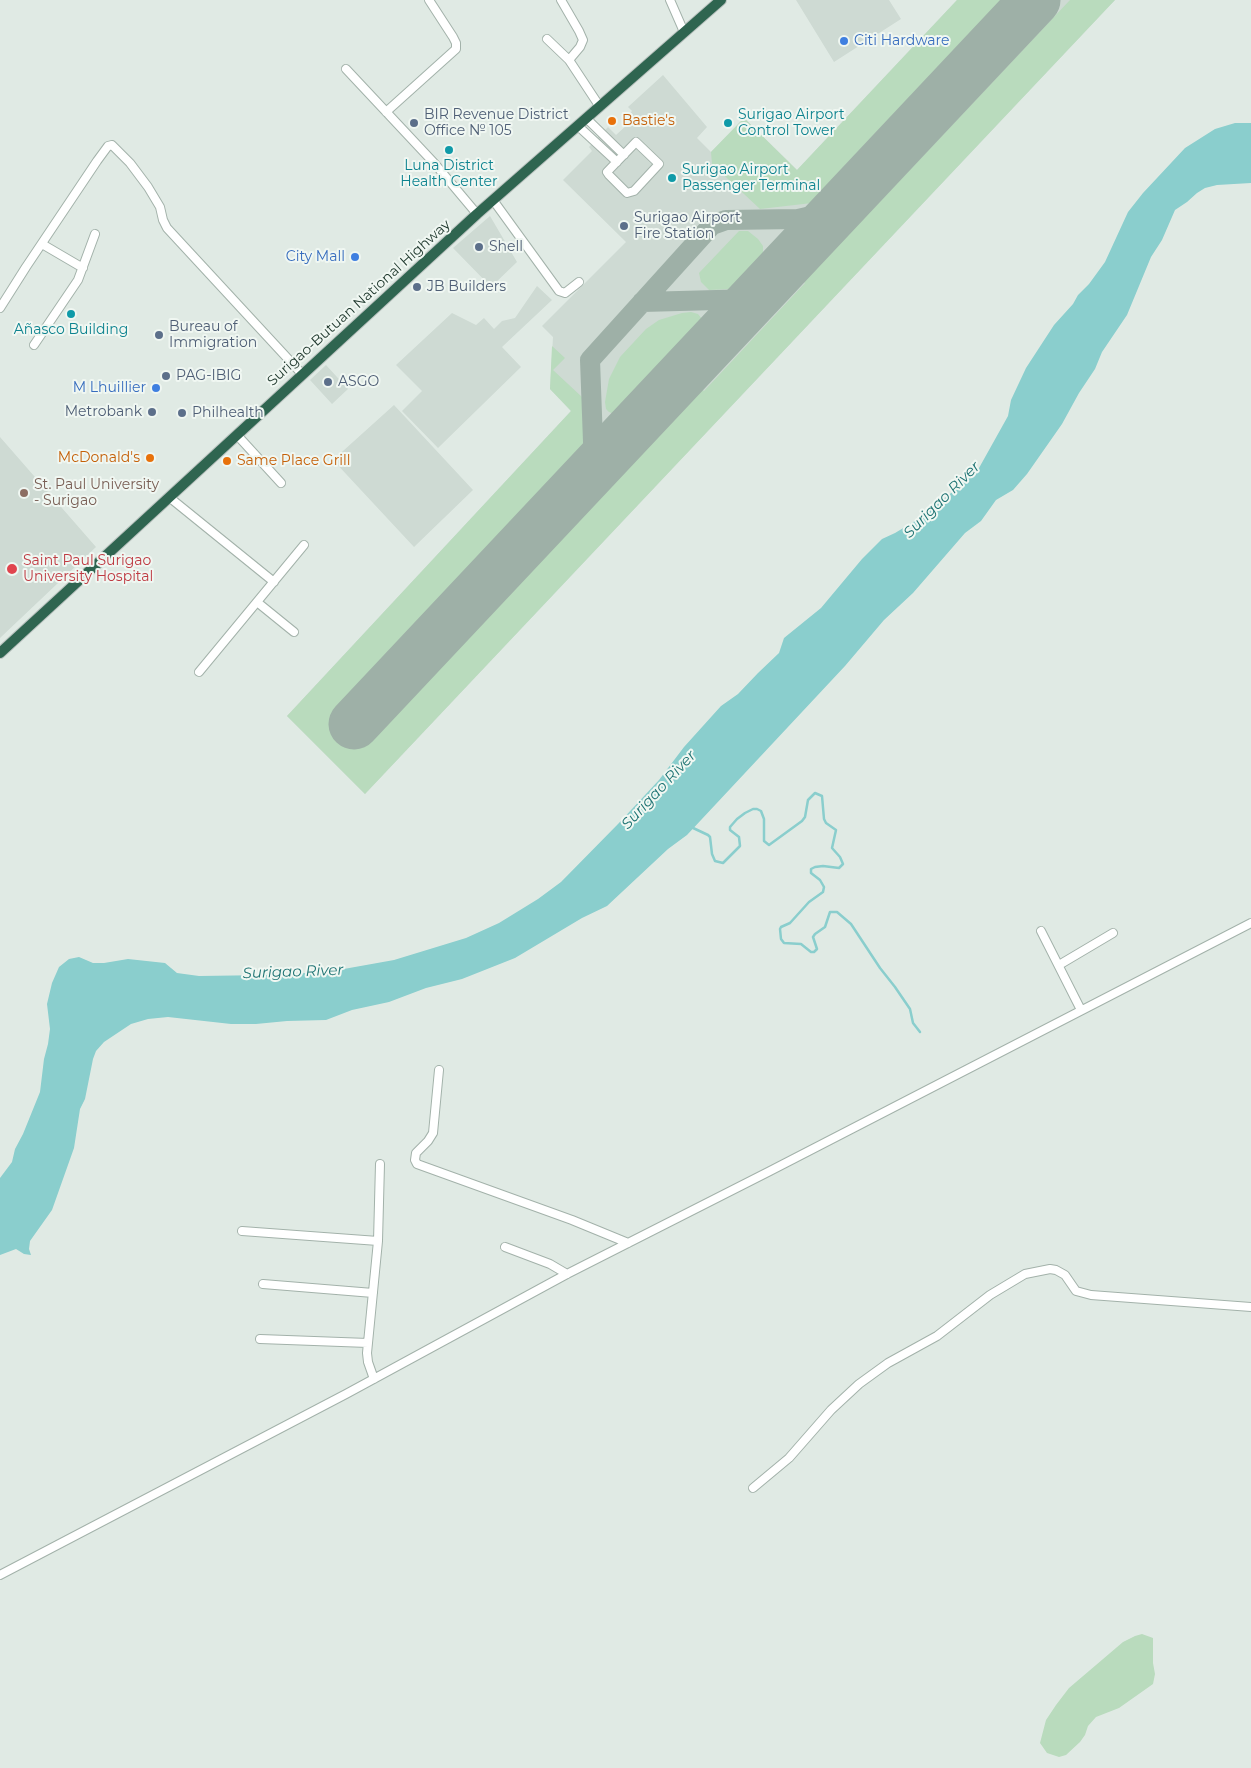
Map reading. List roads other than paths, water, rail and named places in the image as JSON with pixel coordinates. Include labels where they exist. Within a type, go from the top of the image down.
[{"type":"highway","name":"Surigao-Butuan National Highway","points":[[0,653],[492,200],[721,0]]},
{"type":"street","points":[[386,112],[456,49],[456,43],[429,0]]},
{"type":"street","points":[[561,0],[583,40],[570,60]]},
{"type":"street","points":[[670,0],[684,32]]},
{"type":"street","points":[[547,39],[570,60],[600,107]]},
{"type":"street","points":[[346,69],[435,164],[477,214]]},
{"type":"street","points":[[586,118],[624,155]]},
{"type":"street","points":[[578,126],[616,162]]},
{"type":"street","points":[[636,142],[659,164],[634,191],[627,193],[607,174],[608,170],[624,155],[636,142]]},
{"type":"street","points":[[0,308],[97,162],[108,146],[112,145],[130,163],[148,187],[155,198],[167,228],[302,374]]},
{"type":"street","points":[[492,200],[559,291],[565,293],[579,282]]},
{"type":"street","points":[[34,344],[78,280],[95,234]]},
{"type":"street","points":[[42,244],[84,268]]},
{"type":"street","points":[[237,435],[281,483]]},
{"type":"street","points":[[169,497],[274,582]]},
{"type":"street","points":[[199,672],[304,545]]},
{"type":"street","points":[[256,602],[294,632]]},
{"type":"street","points":[[0,1575],[567,1274],[1251,923]]},
{"type":"street","points":[[1041,932],[1081,1010]]},
{"type":"street","points":[[1059,965],[1113,933]]},
{"type":"street","points":[[440,1070],[433,1133],[416,1153],[415,1160],[417,1164],[572,1220],[628,1243]]},
{"type":"street","points":[[374,1378],[368,1362],[368,1343],[378,1241],[380,1164]]},
{"type":"street","points":[[242,1231],[378,1241]]},
{"type":"street","points":[[504,1247],[550,1264],[567,1274]]},
{"type":"street","points":[[753,1488],[788,1458],[831,1410],[859,1384],[888,1363],[937,1336],[990,1296],[1032,1271],[1056,1270],[1065,1275],[1076,1291],[1091,1296],[1251,1306]]},
{"type":"street","points":[[263,1284],[373,1293]]},
{"type":"street","points":[[260,1339],[368,1343]]},
{"type":"water","name":"Surigao River","points":[[1235,123],[1251,123],[1251,183],[1217,185],[1205,188],[1175,210],[1162,240],[1151,257],[1127,315],[1102,352],[1095,369],[1062,424],[1027,474],[1013,490],[996,500],[981,521],[965,533],[913,593],[884,620],[845,666],[687,835],[668,849],[607,906],[582,918],[515,958],[462,979],[426,988],[389,1002],[352,1010],[326,1020],[231,1024],[168,1017],[148,1019],[131,1024],[104,1042],[96,1051],[85,1099],[80,1109],[74,1148],[52,1210],[30,1241],[29,1249],[31,1255],[24,1254],[16,1249],[0,1255],[0,1178],[12,1162],[15,1149],[40,1092],[50,1029],[47,1004],[52,983],[59,967],[69,959],[79,957],[93,963],[128,959],[165,963],[177,973],[199,976],[327,972],[394,960],[466,938],[499,923],[538,899],[561,882],[618,824],[659,780],[684,747],[721,706],[738,694],[779,653],[784,638],[821,608],[862,559],[882,539],[920,518],[979,468],[1008,416],[1011,400],[1026,368],[1054,325],[1073,304],[1105,262],[1128,212],[1185,148],[1215,129]]},
{"type":"waterway","points":[[691,827],[710,837],[712,854],[715,861],[723,863],[740,846],[739,837],[730,830],[730,827],[745,813],[753,809],[761,811],[764,819],[764,841],[769,845],[802,821],[805,817],[808,800],[815,793],[822,796],[824,819],[826,823],[836,830],[832,848],[843,864],[839,868],[823,866],[811,869],[811,873],[820,880],[824,887],[823,892],[809,902],[790,923],[781,927],[781,939],[784,943],[801,944],[811,952],[814,952],[817,949],[813,937],[825,927],[830,912],[837,912],[851,924],[895,987],[910,1009],[913,1023],[920,1032]]},
{"type":"place","name":"Citi Hardware","points":[[844,41]]},
{"type":"place","name":"Bastie's","points":[[612,121]]},
{"type":"place","name":"BIR Revenue District Office № 105","points":[[414,123]]},
{"type":"place","name":"Surigao Airport Control Tower","points":[[728,123]]},
{"type":"place","name":"Luna District Health Center","points":[[449,150]]},
{"type":"place","name":"Surigao Airport Passenger Terminal","points":[[672,178]]},
{"type":"place","name":"Surigao Airport Fire Station","points":[[624,226]]},
{"type":"place","name":"Shell","points":[[479,247]]},
{"type":"place","name":"City Mall","points":[[355,257]]},
{"type":"place","name":"JB Builders","points":[[417,287]]},
{"type":"place","name":"Añasco Building","points":[[71,314]]},
{"type":"place","name":"Bureau of Immigration","points":[[159,335]]},
{"type":"place","name":"PAG-IBIG","points":[[166,376]]},
{"type":"place","name":"ASGO","points":[[328,382]]},
{"type":"place","name":"M Lhuillier","points":[[156,388]]},
{"type":"place","name":"Metrobank","points":[[152,412]]},
{"type":"place","name":"Philhealth","points":[[182,413]]},
{"type":"place","name":"McDonald's","points":[[150,458]]},
{"type":"place","name":"Same Place Grill","points":[[227,461]]},
{"type":"place","name":"St. Paul University - Surigao","points":[[24,493]]},
{"type":"place","name":"Saint Paul Surigao University Hospital","points":[[12,569]]}]
